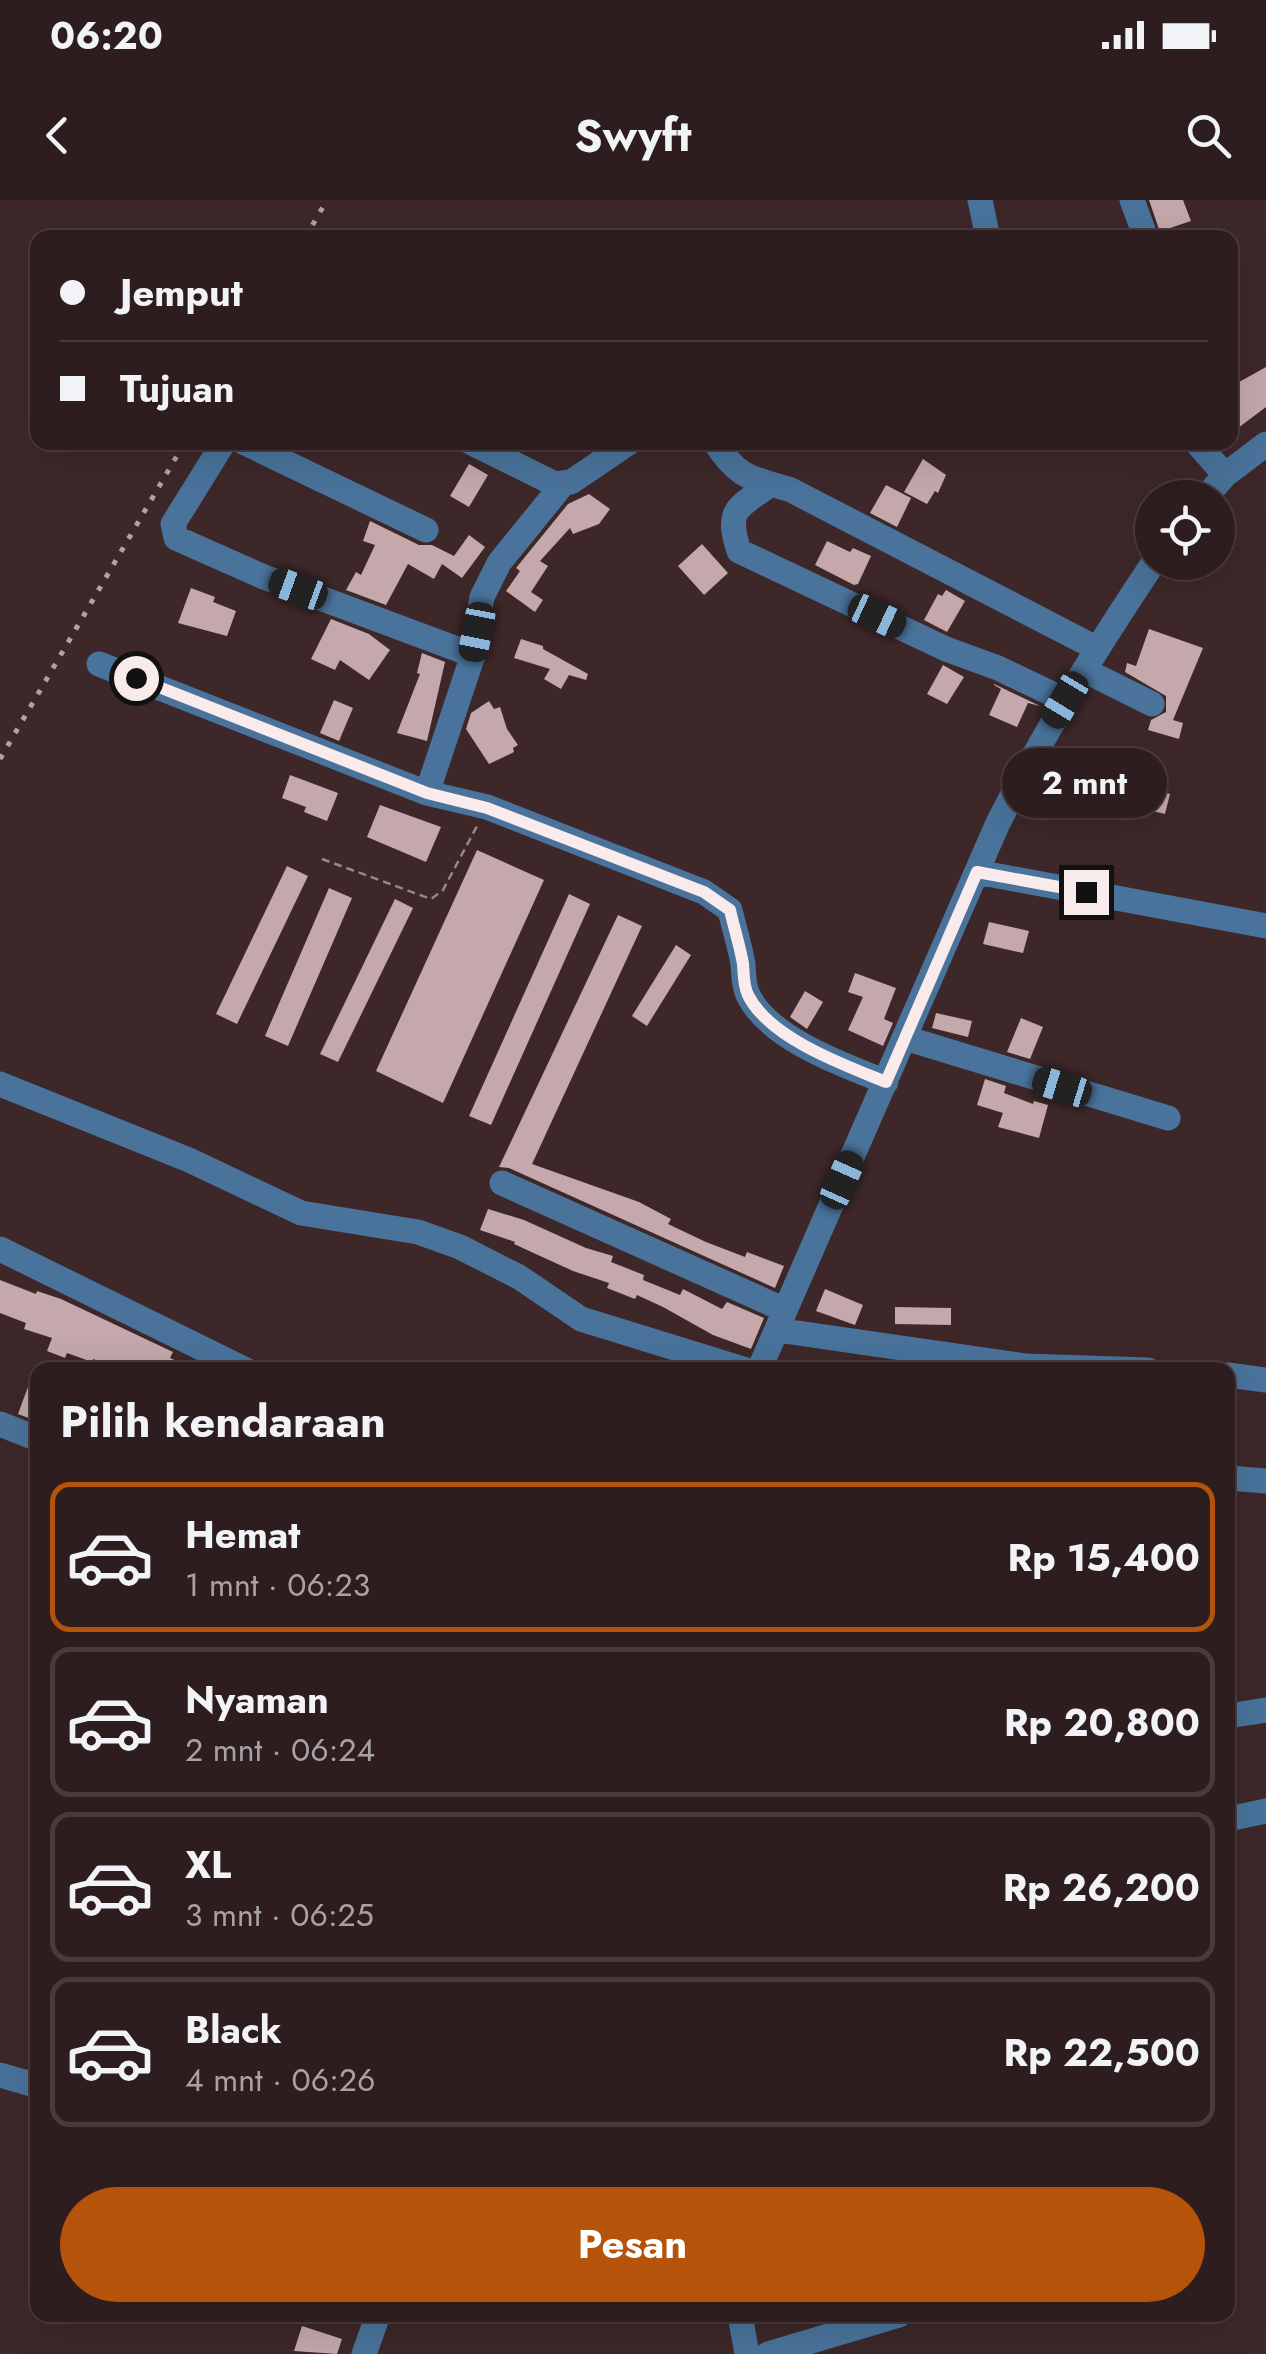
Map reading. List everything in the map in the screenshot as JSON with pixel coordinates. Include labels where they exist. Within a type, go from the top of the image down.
[{"type":"street","points":[[980,200],[986,230]]},
{"type":"street","points":[[1132,200],[1143,230]]},
{"type":"street","points":[[1220,480],[1266,444]]},
{"type":"street","points":[[219,450],[173,524],[176,538],[264,576],[473,654]]},
{"type":"street","points":[[259,450],[426,530]]},
{"type":"street","points":[[485,450],[534,476],[563,484]]},
{"type":"street","points":[[427,793],[473,654],[482,597],[499,563],[563,484],[618,450]]},
{"type":"street","points":[[720,450],[734,470],[746,478],[791,490],[1090,659],[1152,704]]},
{"type":"street","points":[[1203,450],[1225,475]]},
{"type":"street","points":[[771,484],[736,511],[731,527],[739,551],[946,649],[998,668],[1065,700]]},
{"type":"street","points":[[763,1362],[1028,763],[1142,580]]},
{"type":"street","points":[[99,664],[427,793],[487,808],[718,900],[730,910],[743,980],[749,998],[760,1011],[803,1047],[886,1082]]},
{"type":"street","points":[[977,872],[1266,926]]},
{"type":"street","points":[[906,1038],[1168,1118]]},
{"type":"street","points":[[0,1084],[189,1160],[301,1213],[418,1232],[460,1247],[519,1277],[581,1318],[721,1362]]},
{"type":"street","points":[[502,1183],[781,1320],[1004,1362]]},
{"type":"street","points":[[0,1249],[230,1362]]},
{"type":"street","points":[[1235,1377],[1266,1380]]},
{"type":"street","points":[[0,1424],[30,1435]]},
{"type":"street","points":[[1235,1479],[1266,1481]]},
{"type":"street","points":[[1235,1715],[1266,1710]]},
{"type":"street","points":[[1235,1818],[1266,1812]]},
{"type":"street","points":[[0,2075],[30,2084]]},
{"type":"street","points":[[364,2354],[375,2322]]},
{"type":"street","points":[[741,2322],[747,2354]]},
{"type":"street","points":[[768,2354],[875,2322]]},
{"type":"path","points":[[322,859],[431,899],[443,890],[487,808]]},
{"type":"building","points":[[1149,200],[1183,200],[1191,221],[1171,230],[1159,230]]},
{"type":"building","points":[[1266,367],[1266,407],[1238,428],[1238,383]]},
{"type":"building","points":[[923,459],[946,475],[938,493],[935,491],[927,504],[904,492]]},
{"type":"building","points":[[469,464],[488,475],[469,507],[450,496]]},
{"type":"building","points":[[886,485],[911,498],[897,527],[870,513]]},
{"type":"building","points":[[589,494],[610,509],[599,524],[573,534],[570,528],[540,561],[548,566],[531,592],[543,600],[535,612],[506,591],[520,571],[516,568],[568,504]]},
{"type":"building","points":[[370,521],[419,545],[432,545],[454,556],[469,535],[485,547],[462,578],[442,564],[434,579],[408,564],[386,605],[346,590],[356,572],[361,575],[375,545],[363,541]]},
{"type":"building","points":[[827,541],[871,556],[858,584],[815,565]]},
{"type":"building","points":[[702,544],[728,573],[704,595],[678,566]]},
{"type":"building","points":[[191,588],[236,611],[227,636],[178,623]]},
{"type":"building","points":[[946,590],[965,601],[947,632],[924,620],[938,594],[942,596]]},
{"type":"building","points":[[331,619],[369,634],[390,650],[369,680],[340,660],[335,670],[311,659]]},
{"type":"building","points":[[1149,629],[1203,648],[1173,720],[1183,723],[1179,739],[1148,730],[1151,720],[1166,712],[1166,696],[1125,672],[1127,663],[1136,666]]},
{"type":"building","points":[[521,639],[543,646],[588,674],[586,680],[569,675],[561,689],[544,679],[550,669],[514,658]]},
{"type":"building","points":[[422,653],[445,662],[427,741],[397,733],[420,674],[417,673]]},
{"type":"building","points":[[943,665],[964,677],[947,704],[927,694]]},
{"type":"building","points":[[994,685],[1040,706],[1028,703],[1017,727],[989,715],[1001,689]]},
{"type":"building","points":[[334,700],[353,708],[339,741],[320,733]]},
{"type":"building","points":[[489,701],[494,709],[500,707],[507,729],[518,745],[514,752],[489,764],[466,729],[471,713]]},
{"type":"building","points":[[1107,768],[1134,778],[1131,785],[1170,794],[1165,814],[1144,809],[1145,802],[1100,786]]},
{"type":"building","points":[[290,775],[338,793],[327,821],[282,798]]},
{"type":"building","points":[[380,805],[441,827],[426,862],[367,837]]},
{"type":"building","points":[[477,850],[544,880],[443,1103],[376,1071]]},
{"type":"building","points":[[287,866],[308,876],[237,1024],[216,1014]]},
{"type":"building","points":[[329,888],[352,898],[288,1046],[265,1036]]},
{"type":"building","points":[[569,894],[590,904],[491,1125],[469,1116]]},
{"type":"building","points":[[395,899],[413,908],[338,1062],[320,1054]]},
{"type":"building","points":[[618,915],[642,926],[532,1164],[639,1202],[671,1219],[668,1224],[706,1242],[784,1266],[775,1288],[509,1168],[499,1167]]},
{"type":"building","points":[[989,922],[1029,931],[1023,953],[983,944]]},
{"type":"building","points":[[676,945],[691,955],[647,1026],[632,1016]]},
{"type":"building","points":[[855,973],[896,988],[884,1019],[893,1023],[883,1046],[848,1030],[863,997],[848,992]]},
{"type":"building","points":[[805,991],[823,1002],[807,1029],[790,1017]]},
{"type":"building","points":[[936,1013],[972,1021],[968,1037],[932,1028]]},
{"type":"building","points":[[1021,1018],[1043,1027],[1030,1059],[1007,1052]]},
{"type":"building","points":[[985,1079],[1006,1086],[1004,1093],[1048,1105],[1039,1138],[998,1127],[1003,1113],[977,1105]]},
{"type":"building","points":[[488,1209],[613,1256],[611,1262],[680,1295],[683,1289],[722,1309],[727,1302],[764,1318],[751,1349],[713,1335],[637,1295],[635,1299],[607,1288],[609,1283],[480,1230]]},
{"type":"building","points":[[0,1280],[61,1299],[173,1352],[170,1358],[179,1362],[92,1362],[67,1353],[65,1358],[47,1351],[52,1338],[24,1329],[26,1323],[0,1313]]},
{"type":"building","points":[[825,1289],[863,1305],[855,1325],[816,1311]]},
{"type":"building","points":[[895,1307],[951,1308],[951,1325],[895,1324]]},
{"type":"building","points":[[30,1381],[30,1419],[18,1414]]},
{"type":"building","points":[[302,2326],[342,2339],[337,2354],[294,2351]]},
{"type":"railway","points":[[310,230],[327,200]]},
{"type":"railway","points":[[0,759],[180,450]]},
{"type":"route","points":[[136,678],[427,793],[487,808],[704,892],[730,910],[743,980],[749,998],[760,1011],[803,1047],[886,1082],[977,872],[1086,892]]}]
